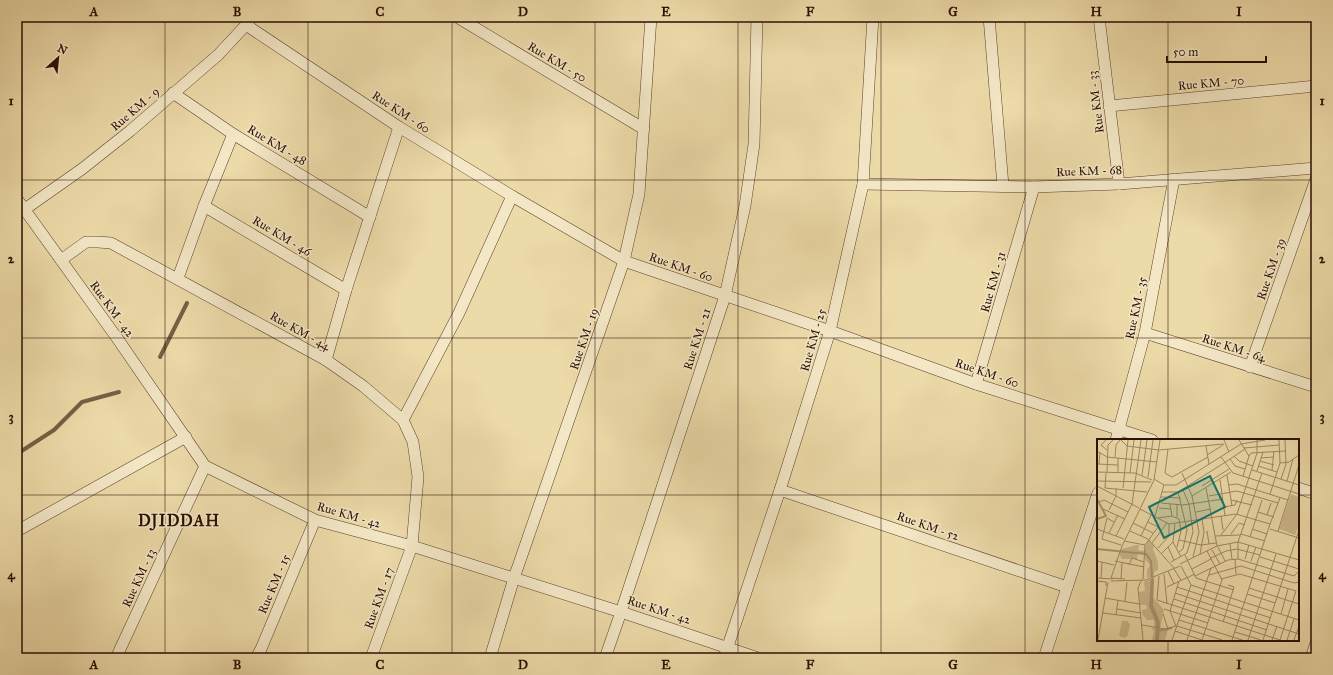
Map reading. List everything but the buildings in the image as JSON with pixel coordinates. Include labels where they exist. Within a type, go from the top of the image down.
[{"type":"street","name":"Rue KM - 50","points":[[458,17],[644,130]]},
{"type":"street","name":"Rue KM - 19","points":[[490,658],[514,578],[624,261],[640,194],[651,17]]},
{"type":"street","name":"Rue KM - 21","points":[[605,658],[725,296],[745,206],[754,144],[756,17]]},
{"type":"street","name":"Rue KM - 25","points":[[724,658],[780,490],[830,331],[863,184],[873,17]]},
{"type":"street","points":[[989,17],[1003,186]]},
{"type":"street","name":"Rue KM - 33","points":[[1099,17],[1119,184]]},
{"type":"street","name":"Rue KM - 60","points":[[248,21],[399,127],[512,196],[624,261],[830,331],[1117,435],[1145,439]]},
{"type":"street","name":"Rue KM - 9","points":[[25,209],[82,169],[130,131],[218,54],[248,21]]},
{"type":"street","name":"Rue KM - 70","points":[[1109,106],[1316,86]]},
{"type":"street","name":"Rue KM - 48","points":[[173,93],[234,134],[370,217]]},
{"type":"street","points":[[326,360],[346,290],[399,127]]},
{"type":"street","points":[[178,278],[204,206],[234,134]]},
{"type":"street","name":"Rue KM - 68","points":[[863,184],[1034,187],[1119,184],[1316,168]]},
{"type":"street","name":"Rue KM - 35","points":[[1117,435],[1145,333],[1174,179]]},
{"type":"street","name":"Rue KM - 39","points":[[1250,367],[1316,179]]},
{"type":"street","name":"Rue KM - 31","points":[[976,384],[1034,187]]},
{"type":"street","points":[[403,420],[459,313],[512,196]]},
{"type":"street","name":"Rue KM - 42","points":[[17,199],[205,466],[315,520],[412,546],[621,612],[758,658]]},
{"type":"street","name":"Rue KM - 46","points":[[204,206],[346,290]]},
{"type":"street","name":"Rue KM - 44","points":[[61,260],[86,242],[111,243],[178,278],[326,360],[363,386],[403,420],[413,442],[418,477],[412,546]]},
{"type":"street","name":"Rue KM - 64","points":[[1145,333],[1316,387]]},
{"type":"street","points":[[17,531],[186,437]]},
{"type":"street","name":"Rue KM - 13","points":[[116,658],[205,466]]},
{"type":"street","points":[[1299,488],[1316,494]]},
{"type":"street","name":"Rue KM - 52","points":[[780,490],[1067,587]]},
{"type":"street","points":[[1044,658],[1097,496]]},
{"type":"street","name":"Rue KM - 15","points":[[256,658],[262,649],[315,520]]},
{"type":"street","name":"Rue KM - 17","points":[[371,658],[412,546]]},
{"type":"street","points":[[1311,658],[1316,644]]},
{"type":"waterway","points":[[160,357],[187,303]]},
{"type":"waterway","points":[[17,454],[54,430],[82,402],[119,392]]},
{"type":"district","name":"DJIDDAH","points":[[179,520]]}]
